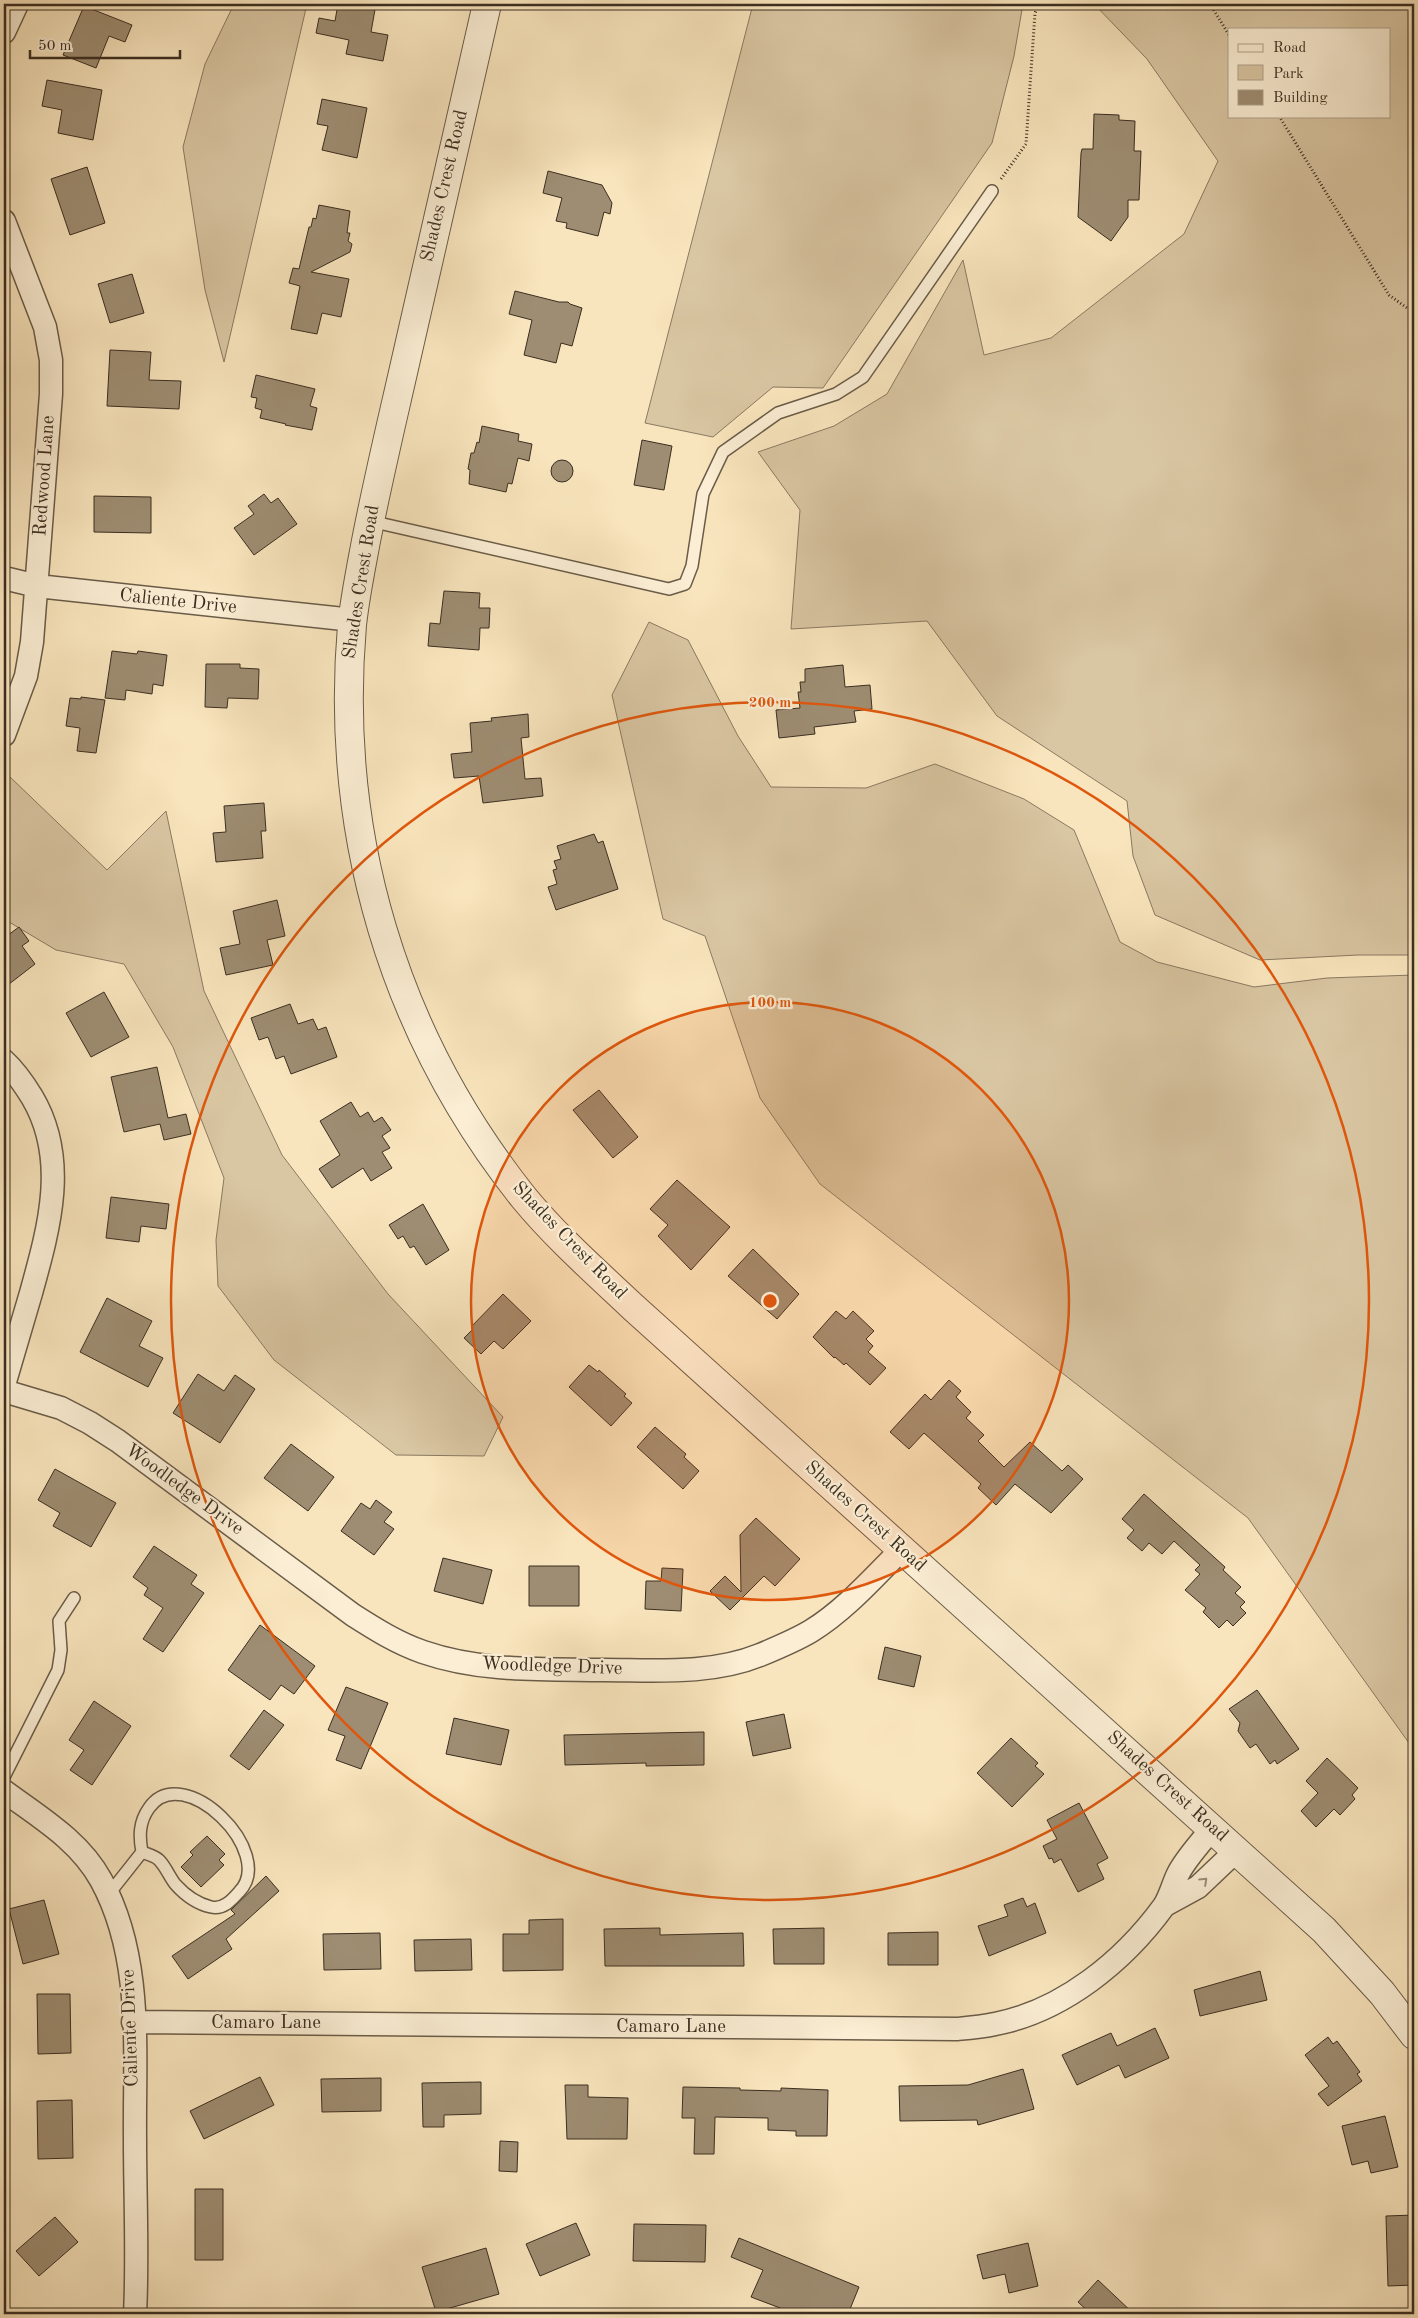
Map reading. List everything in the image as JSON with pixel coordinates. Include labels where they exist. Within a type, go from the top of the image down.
[{"type":"street","points":[[4,32],[17,4]]},
{"type":"street","name":"Shades Crest Road","points":[[487,4],[370,520],[353,620],[349,670],[349,744],[362,851],[372,896],[399,981],[447,1083],[499,1164],[527,1201],[559,1236],[634,1308],[901,1550],[1081,1709],[1330,1936],[1377,1987],[1414,2035]]},
{"type":"street","name":"Redwood Lane","points":[[4,221],[45,327],[51,360],[51,394],[32,642],[26,676],[4,735]]},
{"type":"street","name":"Caliente Drive","points":[[4,578],[37,586],[353,620]]},
{"type":"street","points":[[4,1061],[23,1082],[37,1105],[47,1130],[53,1159],[54,1184],[48,1233],[4,1385]]},
{"type":"street","name":"Woodledge Drive","points":[[4,1391],[61,1408],[90,1423],[126,1447],[353,1615],[390,1638],[422,1652],[483,1667],[645,1670],[724,1666],[759,1656],[811,1631],[837,1612],[901,1550]]},
{"type":"street","name":"Caliente Drive","points":[[4,1791],[76,1846],[100,1878],[123,1934],[130,1969],[134,2022],[135,2314]]},
{"type":"street","name":"Camaro Lane","points":[[134,2022],[957,2029],[995,2024],[1028,2014],[1056,2002],[1085,1984],[1126,1950],[1165,1904],[1178,1873],[1212,1828]]},
{"type":"street","name":"Camaro Lane","points":[[1165,1904],[1198,1887],[1237,1850]]},
{"type":"lane","points":[[370,520],[669,589],[685,584],[692,566],[703,494],[723,452],[778,413],[836,394],[863,377],[992,192]]},
{"type":"lane","points":[[4,1776],[58,1670],[61,1650],[59,1621],[74,1598]]},
{"type":"lane","points":[[108,1895],[142,1852],[139,1832],[146,1813],[153,1802],[164,1795],[174,1793],[190,1796],[216,1812],[236,1834],[245,1848],[248,1863],[247,1880],[243,1889],[231,1901],[222,1907],[213,1908],[199,1904],[176,1886],[158,1860],[142,1852]]},
{"type":"path","points":[[992,192],[1026,144],[1035,13],[1039,4]]},
{"type":"path","points":[[1210,4],[1228,33]]},
{"type":"path","points":[[1281,118],[1390,296],[1414,313]]},
{"type":"green space","points":[[234,4],[307,4],[224,362],[205,290],[183,147],[205,64]]},
{"type":"green space","points":[[753,4],[1023,4],[1014,56],[992,143],[823,388],[773,387],[713,437],[645,423]]},
{"type":"green space","points":[[1094,4],[1414,4],[1414,955],[1358,955],[1260,960],[1155,915],[1133,856],[1127,801],[997,716],[927,621],[791,629],[800,510],[758,452],[834,426],[887,394],[963,260],[984,355],[1051,338],[1184,234],[1218,161],[1147,59]]},
{"type":"green space","points":[[649,622],[688,640],[738,736],[771,787],[866,788],[935,764],[1024,799],[1074,830],[1120,942],[1157,962],[1254,987],[1327,978],[1414,975],[1414,1750],[1248,1518],[820,1184],[760,1098],[705,936],[663,919],[612,695]]},
{"type":"green space","points":[[9,776],[107,870],[166,811],[204,991],[282,1155],[388,1294],[503,1417],[484,1456],[396,1455],[274,1360],[218,1286],[216,1240],[224,1178],[173,1047],[124,964],[56,950],[4,919],[4,784]]},
{"type":"building","points":[[338,4],[376,4],[371,32],[388,35],[383,61],[346,54],[349,40],[316,33],[319,18],[335,21]]},
{"type":"building","points":[[84,6],[132,25],[125,42],[109,36],[96,68],[63,55]]},
{"type":"building","points":[[47,80],[102,90],[93,140],[58,133],[62,110],[42,106]]},
{"type":"building","points":[[322,99],[367,108],[357,158],[322,150],[328,126],[317,124]]},
{"type":"building","points":[[1094,114],[1119,115],[1119,120],[1135,121],[1134,151],[1141,151],[1139,200],[1128,200],[1128,217],[1111,241],[1078,217],[1081,153],[1082,149],[1093,149]]},
{"type":"building","points":[[87,167],[105,223],[70,235],[51,179]]},
{"type":"building","points":[[548,171],[602,185],[612,203],[610,214],[604,212],[598,236],[566,228],[567,223],[556,221],[562,198],[543,193]]},
{"type":"building","points":[[319,205],[350,211],[347,233],[350,233],[348,241],[352,244],[350,252],[311,272],[349,279],[341,317],[322,313],[317,334],[291,329],[300,286],[289,283],[293,268],[299,269],[309,227],[311,227],[313,218],[316,219]]},
{"type":"building","points":[[132,274],[144,313],[110,323],[98,284]]},
{"type":"building","points":[[515,291],[559,302],[568,302],[582,308],[572,346],[561,343],[556,363],[524,355],[532,320],[509,314]]},
{"type":"building","points":[[110,350],[151,352],[149,380],[181,381],[179,409],[107,406]]},
{"type":"building","points":[[256,375],[315,389],[310,406],[317,408],[312,430],[260,418],[262,410],[255,408],[257,398],[251,397]]},
{"type":"building","points":[[482,426],[519,434],[518,441],[532,444],[529,461],[518,458],[512,484],[508,483],[506,492],[469,484],[470,470],[468,469],[471,453],[474,453],[477,442],[479,443]]},
{"type":"building","points":[[642,440],[672,446],[664,490],[634,485]]},
{"type":"building","points":[[562,460],[570,463],[573,471],[570,479],[562,482],[554,479],[551,471],[554,463]]},
{"type":"building","points":[[264,494],[271,503],[278,498],[297,524],[254,555],[234,528],[254,514],[248,506]]},
{"type":"building","points":[[94,496],[151,497],[151,533],[94,532]]},
{"type":"building","points":[[444,591],[480,593],[479,608],[490,608],[489,628],[480,628],[479,650],[428,646],[430,623],[440,624]]},
{"type":"building","points":[[112,651],[137,654],[138,651],[167,655],[163,686],[153,684],[152,694],[126,690],[125,700],[105,698]]},
{"type":"building","points":[[206,664],[240,664],[240,668],[259,669],[258,699],[228,698],[227,708],[205,707]]},
{"type":"building","points":[[843,665],[845,687],[870,685],[872,709],[854,711],[856,722],[814,727],[815,734],[779,738],[776,710],[800,708],[798,692],[801,692],[800,682],[805,682],[805,669]]},
{"type":"building","points":[[81,697],[105,700],[96,753],[77,751],[80,728],[66,726],[70,698],[81,699]]},
{"type":"building","points":[[528,714],[529,737],[521,738],[525,779],[541,778],[543,796],[483,803],[479,776],[454,778],[451,754],[472,752],[470,723],[492,721],[491,718]]},
{"type":"building","points":[[264,803],[266,831],[261,831],[263,858],[216,862],[213,833],[226,832],[224,806]]},
{"type":"building","points":[[594,834],[598,843],[603,841],[618,889],[556,910],[548,887],[557,884],[553,870],[557,869],[554,861],[561,859],[557,846]]},
{"type":"building","points":[[277,900],[285,936],[267,940],[273,965],[226,975],[220,948],[240,944],[233,911]]},
{"type":"building","points":[[19,927],[29,941],[22,946],[35,964],[4,988],[4,938]]},
{"type":"building","points":[[104,992],[129,1037],[91,1057],[66,1013]]},
{"type":"building","points":[[290,1004],[298,1024],[313,1019],[318,1030],[326,1027],[337,1057],[291,1074],[284,1056],[276,1059],[268,1037],[259,1040],[251,1018]]},
{"type":"building","points":[[157,1067],[168,1118],[186,1114],[191,1134],[164,1140],[160,1124],[124,1132],[111,1077]]},
{"type":"building","points":[[599,1090],[638,1137],[613,1158],[573,1110]]},
{"type":"building","points":[[351,1102],[360,1117],[368,1112],[374,1122],[382,1117],[391,1130],[382,1136],[390,1148],[382,1152],[392,1168],[371,1181],[363,1168],[332,1188],[319,1169],[340,1155],[320,1121]]},
{"type":"building","points":[[677,1180],[730,1227],[691,1270],[658,1236],[668,1225],[650,1209]]},
{"type":"building","points":[[111,1197],[169,1204],[166,1229],[141,1226],[139,1242],[106,1238]]},
{"type":"building","points":[[423,1204],[449,1250],[426,1265],[414,1246],[410,1248],[403,1236],[398,1239],[389,1225]]},
{"type":"building","points":[[753,1249],[799,1294],[777,1319],[728,1276]]},
{"type":"building","points":[[503,1294],[531,1321],[503,1349],[494,1341],[481,1354],[464,1338],[473,1329],[471,1327]]},
{"type":"building","points":[[107,1298],[152,1321],[139,1346],[163,1358],[148,1387],[80,1352]]},
{"type":"building","points":[[836,1311],[846,1319],[853,1311],[874,1331],[866,1339],[873,1346],[868,1352],[886,1368],[870,1385],[846,1363],[844,1365],[834,1358],[813,1337]]},
{"type":"building","points":[[589,1365],[598,1372],[599,1370],[626,1394],[624,1396],[632,1403],[611,1426],[569,1387]]},
{"type":"building","points":[[198,1374],[224,1391],[235,1375],[255,1389],[220,1443],[173,1413]]},
{"type":"building","points":[[949,1380],[961,1391],[956,1397],[971,1412],[966,1418],[984,1435],[978,1441],[1004,1467],[1030,1442],[1062,1471],[1068,1465],[1083,1479],[1051,1513],[1015,1484],[996,1505],[978,1488],[981,1484],[924,1433],[909,1449],[890,1432],[925,1394],[931,1400]]},
{"type":"building","points":[[655,1427],[686,1454],[684,1457],[699,1471],[683,1489],[637,1447]]},
{"type":"building","points":[[291,1444],[334,1477],[308,1511],[264,1478]]},
{"type":"building","points":[[55,1469],[116,1503],[91,1547],[53,1526],[60,1513],[38,1500]]},
{"type":"building","points":[[1144,1494],[1225,1567],[1223,1570],[1241,1587],[1235,1593],[1245,1602],[1240,1607],[1246,1613],[1233,1626],[1227,1620],[1219,1628],[1203,1612],[1206,1608],[1185,1590],[1200,1574],[1195,1570],[1200,1565],[1174,1541],[1162,1554],[1149,1543],[1142,1551],[1127,1538],[1134,1530],[1122,1519]]},
{"type":"building","points":[[376,1500],[392,1512],[384,1522],[394,1529],[374,1555],[341,1531],[361,1503],[370,1509]]},
{"type":"building","points":[[756,1518],[800,1559],[775,1586],[764,1576],[730,1610],[710,1591],[725,1576],[741,1592],[740,1535]]},
{"type":"building","points":[[154,1546],[197,1575],[191,1584],[204,1593],[163,1652],[143,1639],[163,1608],[144,1595],[148,1588],[133,1577]]},
{"type":"building","points":[[443,1558],[492,1570],[483,1604],[434,1591]]},
{"type":"building","points":[[529,1566],[579,1566],[579,1606],[529,1606]]},
{"type":"building","points":[[662,1568],[683,1569],[681,1611],[645,1609],[646,1581],[661,1581]]},
{"type":"building","points":[[260,1625],[315,1666],[294,1694],[281,1685],[270,1700],[228,1670]]},
{"type":"building","points":[[885,1647],[921,1656],[914,1687],[878,1679]]},
{"type":"building","points":[[346,1687],[388,1703],[361,1769],[336,1760],[345,1736],[328,1730]]},
{"type":"building","points":[[1257,1690],[1299,1749],[1277,1764],[1275,1760],[1270,1764],[1256,1744],[1250,1748],[1238,1731],[1240,1723],[1229,1709]]},
{"type":"building","points":[[94,1701],[131,1726],[92,1785],[70,1770],[84,1750],[69,1740]]},
{"type":"building","points":[[264,1710],[284,1725],[249,1770],[230,1756]]},
{"type":"building","points":[[784,1714],[791,1748],[753,1756],[746,1722]]},
{"type":"building","points":[[454,1718],[509,1730],[501,1765],[446,1754]]},
{"type":"building","points":[[704,1732],[704,1765],[646,1766],[646,1763],[565,1765],[564,1735]]},
{"type":"building","points":[[1011,1738],[1038,1763],[1035,1766],[1044,1774],[1012,1807],[977,1773]]},
{"type":"building","points":[[1327,1758],[1358,1788],[1352,1795],[1355,1799],[1340,1815],[1334,1809],[1316,1827],[1301,1811],[1318,1793],[1306,1781]]},
{"type":"building","points":[[1079,1803],[1108,1858],[1097,1864],[1104,1879],[1078,1892],[1061,1859],[1054,1863],[1052,1858],[1049,1859],[1043,1846],[1057,1839],[1047,1820]]},
{"type":"building","points":[[207,1836],[225,1854],[219,1860],[224,1865],[201,1887],[181,1867],[193,1855],[190,1852]]},
{"type":"building","points":[[266,1876],[279,1891],[226,1939],[232,1949],[188,1979],[172,1956],[235,1914],[231,1910]]},
{"type":"building","points":[[1023,1898],[1027,1907],[1035,1903],[1046,1933],[989,1956],[978,1926],[1008,1916],[1004,1905]]},
{"type":"building","points":[[44,1900],[59,1954],[23,1964],[9,1909]]},
{"type":"building","points":[[563,1919],[563,1970],[503,1971],[503,1934],[529,1934],[529,1920]]},
{"type":"building","points":[[660,1928],[660,1935],[743,1933],[744,1966],[605,1966],[604,1929]]},
{"type":"building","points":[[824,1928],[824,1964],[774,1964],[773,1929]]},
{"type":"building","points":[[938,1932],[938,1965],[888,1965],[888,1933]]},
{"type":"building","points":[[380,1933],[381,1969],[324,1970],[323,1934]]},
{"type":"building","points":[[471,1939],[472,1970],[415,1971],[414,1940]]},
{"type":"building","points":[[1260,1971],[1267,2000],[1200,2016],[1194,1990]]},
{"type":"building","points":[[37,1994],[70,1994],[71,2053],[38,2054]]},
{"type":"building","points":[[1155,2028],[1169,2058],[1125,2078],[1119,2065],[1077,2085],[1062,2055],[1111,2033],[1117,2046]]},
{"type":"building","points":[[1328,2037],[1333,2044],[1337,2041],[1360,2072],[1357,2074],[1362,2081],[1328,2106],[1318,2094],[1329,2086],[1305,2055]]},
{"type":"building","points":[[1023,2069],[1034,2109],[978,2125],[977,2120],[900,2121],[899,2086],[968,2085]]},
{"type":"building","points":[[260,2077],[274,2105],[204,2139],[190,2111]]},
{"type":"building","points":[[381,2078],[381,2111],[322,2112],[321,2079]]},
{"type":"building","points":[[481,2082],[481,2114],[444,2115],[444,2127],[423,2127],[422,2083]]},
{"type":"building","points":[[565,2085],[588,2085],[588,2097],[628,2098],[627,2139],[567,2139]]},
{"type":"building","points":[[683,2087],[781,2091],[781,2088],[828,2090],[827,2136],[796,2136],[796,2131],[768,2130],[768,2118],[715,2117],[714,2154],[694,2154],[695,2118],[682,2118]]},
{"type":"building","points":[[72,2100],[73,2158],[38,2159],[37,2101]]},
{"type":"building","points":[[1385,2116],[1398,2167],[1371,2173],[1368,2161],[1352,2165],[1342,2126]]},
{"type":"building","points":[[500,2141],[518,2142],[517,2172],[499,2171]]},
{"type":"building","points":[[195,2189],[223,2189],[223,2260],[195,2260]]},
{"type":"building","points":[[1414,2215],[1414,2285],[1388,2286],[1386,2216]]},
{"type":"building","points":[[55,2217],[78,2242],[39,2276],[16,2251]]},
{"type":"building","points":[[576,2223],[590,2255],[540,2276],[526,2244]]},
{"type":"building","points":[[634,2224],[706,2225],[705,2262],[633,2261]]},
{"type":"building","points":[[739,2238],[859,2287],[848,2314],[796,2314],[751,2297],[763,2270],[731,2257]]},
{"type":"building","points":[[1028,2243],[1038,2286],[1009,2293],[1005,2274],[983,2279],[977,2255]]},
{"type":"building","points":[[486,2248],[499,2294],[436,2312],[422,2267]]},
{"type":"building","points":[[1098,2280],[1134,2314],[1091,2314],[1078,2302]]}]
